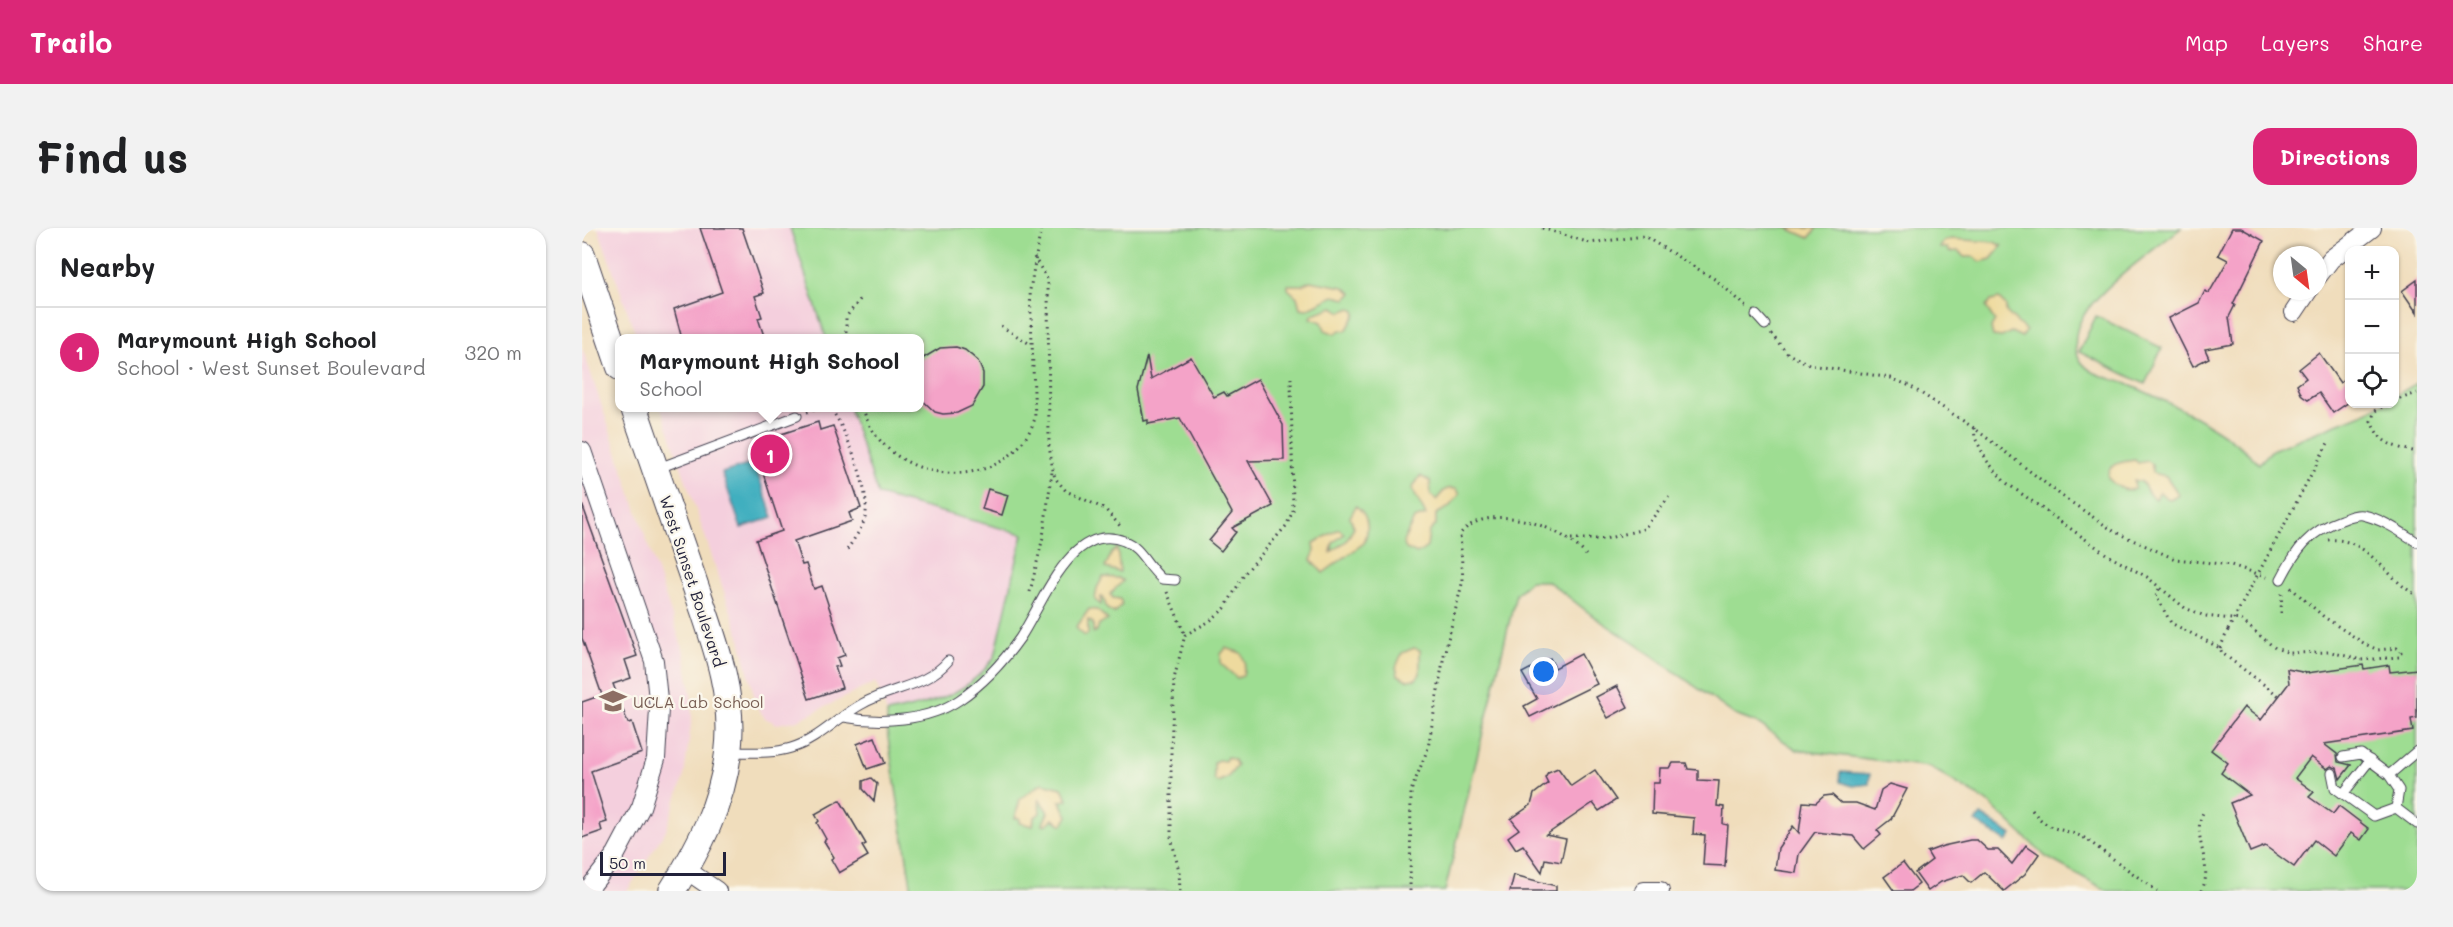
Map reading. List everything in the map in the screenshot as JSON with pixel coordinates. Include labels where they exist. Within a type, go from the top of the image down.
[{"type":"main road","points":[[582,255],[615,351]]},
{"type":"main road","name":"West Sunset Boulevard","points":[[635,412],[656,468],[725,682],[729,721],[728,752],[723,783],[712,816],[700,845],[672,891]]},
{"type":"street","points":[[2327,264],[2372,228]]},
{"type":"street","points":[[2294,312],[2302,300]]},
{"type":"street","points":[[582,451],[648,642],[656,672],[659,708],[656,759],[641,807],[616,855],[587,891]]},
{"type":"street","points":[[685,869],[717,891]]},
{"type":"street","points":[[1644,891],[1660,891]]},
{"type":"lane","points":[[1756,315],[1765,326]]},
{"type":"lane","points":[[656,468],[797,416]]},
{"type":"lane","points":[[2281,579],[2303,543],[2320,528],[2358,515],[2371,518],[2417,542]]},
{"type":"lane","points":[[844,717],[868,721],[898,719],[941,709],[958,701],[980,685],[1004,660],[1021,637],[1061,568],[1079,548],[1097,538],[1121,539],[1130,544],[1162,579],[1175,580]]},
{"type":"lane","points":[[728,752],[778,751],[794,747],[883,694],[930,678],[948,661]]},
{"type":"lane","points":[[2389,775],[2417,751]]},
{"type":"lane","points":[[2343,757],[2361,754],[2389,775],[2399,790],[2396,808]]},
{"type":"lane","points":[[2343,794],[2370,760]]},
{"type":"lane","points":[[2332,773],[2335,788],[2374,816],[2396,808]]},
{"type":"lane","points":[[2396,808],[2417,824]]},
{"type":"path","points":[[865,412],[874,433],[903,460],[929,470],[950,474],[969,473],[990,467],[1008,458],[1029,436],[1035,418],[1030,344],[1030,290],[1034,257],[1041,228]]},
{"type":"path","points":[[1542,228],[1590,243],[1632,236],[1650,239],[1716,280],[1756,315]]},
{"type":"path","points":[[1034,257],[1048,280],[1049,446],[1055,478],[1066,491],[1114,517],[1122,530],[1121,539]]},
{"type":"path","points":[[846,334],[846,317],[862,297]]},
{"type":"path","points":[[1001,326],[1030,344]]},
{"type":"path","points":[[1765,326],[1781,348],[1800,361],[1822,368],[1891,378],[1911,386],[1974,428],[2061,496],[2115,532],[2175,559],[2231,565],[2270,578],[2281,579],[2346,632],[2378,650],[2397,648],[2402,652],[2400,657],[2381,661],[2361,660],[2331,652],[2290,653],[2275,648],[2241,620],[2205,616],[2185,608],[2159,590],[2147,577],[2109,556],[2005,482],[1987,461],[1975,438],[1974,428]]},
{"type":"path","points":[[1185,635],[1210,621],[1225,608],[1245,573],[1286,526],[1293,511],[1291,378]]},
{"type":"path","points":[[2399,399],[2417,393]]},
{"type":"path","points":[[2380,408],[2375,411],[2371,422],[2374,430],[2384,442],[2393,448],[2417,452]]},
{"type":"path","points":[[833,412],[840,421],[864,494],[865,520],[846,550]]},
{"type":"path","points":[[2220,648],[2328,443]]},
{"type":"path","points":[[1029,597],[1043,537],[1053,470]]},
{"type":"path","points":[[1570,539],[1605,539],[1644,529],[1669,497]]},
{"type":"path","points":[[1410,891],[1411,791],[1428,748],[1444,655],[1464,574],[1460,534],[1480,520],[1505,518],[1534,523],[1570,539],[1586,555]]},
{"type":"path","points":[[2303,543],[2334,540],[2356,546],[2382,563],[2409,591],[2417,595]]},
{"type":"path","points":[[1162,579],[1185,635],[1174,679],[1170,750],[1171,837],[1179,871],[1180,891]]},
{"type":"path","points":[[2281,579],[2282,613]]},
{"type":"path","points":[[2159,590],[2156,596],[2171,622],[2220,648],[2222,653],[2279,696]]},
{"type":"path","points":[[2032,810],[2049,828],[2076,834],[2086,839],[2157,891]]},
{"type":"path","points":[[2201,891],[2205,883],[2205,867],[2198,824],[2204,811]]},
{"type":"shaded area","points":[[598,228],[790,228],[825,334],[636,334]]},
{"type":"shaded area","points":[[582,347],[684,652],[691,693],[692,717],[684,776],[666,830],[627,891],[582,891]]},
{"type":"shaded area","points":[[662,412],[850,412],[878,495],[1024,534],[995,656],[986,669],[955,694],[934,703],[887,713],[876,682],[798,720],[777,724],[765,718],[757,707],[739,635]]},
{"type":"green space","points":[[790,228],[2181,228],[2126,271],[2088,308],[2079,324],[2076,345],[2080,360],[2089,370],[2144,391],[2180,408],[2231,439],[2259,464],[2272,450],[2374,408],[2399,408],[2399,394],[2417,383],[2417,891],[2108,891],[2046,857],[1989,803],[1930,767],[1797,750],[1759,724],[1735,715],[1593,616],[1548,581],[1530,581],[1516,594],[1445,891],[912,891],[887,731],[887,713],[918,706],[961,689],[985,669],[995,656],[1023,534],[878,495],[850,412],[924,412],[924,334],[825,334]]},
{"type":"green space","points":[[2096,316],[2162,348],[2145,384],[2079,352]]},
{"type":"sand","points":[[1787,228],[1817,228],[1809,238]]},
{"type":"sand","points":[[1951,239],[1994,242],[2002,246],[1991,259],[1980,262],[1974,257],[1964,257],[1959,251],[1949,252],[1948,248],[1940,248],[1944,241]]},
{"type":"sand","points":[[1310,281],[1344,287],[1352,293],[1346,299],[1334,296],[1307,309],[1300,308],[1297,297],[1288,289],[1288,285],[1302,285]]},
{"type":"sand","points":[[1999,299],[2006,306],[2006,312],[2026,331],[2022,337],[2011,332],[2002,337],[1993,336],[1991,328],[1995,321],[1986,307],[1991,301]]},
{"type":"sand","points":[[1333,307],[1342,312],[1350,308],[1355,311],[1356,314],[1346,331],[1340,330],[1335,334],[1325,330],[1322,322],[1311,318],[1313,314]]},
{"type":"sand","points":[[2135,460],[2138,463],[2148,461],[2152,464],[2152,473],[2166,476],[2179,495],[2170,500],[2159,492],[2156,499],[2149,494],[2142,482],[2134,480],[2135,489],[2127,490],[2117,486],[2108,478],[2108,473],[2113,466]]},
{"type":"sand","points":[[1420,476],[1430,481],[1431,495],[1436,500],[1449,489],[1456,489],[1460,494],[1448,508],[1436,514],[1436,525],[1429,532],[1427,547],[1417,554],[1406,549],[1403,542],[1414,519],[1426,515],[1412,489]]},
{"type":"sand","points":[[1356,506],[1363,513],[1367,522],[1364,543],[1323,573],[1311,560],[1315,551],[1314,543],[1339,529],[1344,534],[1333,543],[1331,552],[1346,541],[1354,528],[1350,517]]},
{"type":"sand","points":[[1117,548],[1120,572],[1105,568],[1111,554]]},
{"type":"sand","points":[[1103,577],[1118,578],[1123,581],[1110,594],[1113,598],[1120,599],[1122,604],[1114,613],[1107,609],[1103,597],[1101,597],[1101,605],[1095,600],[1097,588]]},
{"type":"sand","points":[[1089,609],[1097,610],[1108,620],[1099,624],[1097,631],[1093,633],[1093,623],[1088,620],[1088,634],[1085,636],[1076,628]]},
{"type":"sand","points":[[1226,648],[1241,653],[1245,662],[1243,676],[1237,678],[1221,664],[1221,654]]},
{"type":"sand","points":[[1414,648],[1420,650],[1420,674],[1416,679],[1407,680],[1398,675],[1396,667],[1402,653]]},
{"type":"sand","points":[[1227,757],[1234,760],[1237,766],[1227,778],[1217,782],[1214,779],[1214,762],[1225,761]]},
{"type":"sand","points":[[1042,783],[1062,788],[1068,800],[1060,801],[1068,816],[1063,825],[1053,819],[1046,825],[1043,824],[1048,812],[1039,799],[1040,813],[1034,818],[1033,826],[1020,823],[1020,818],[1015,818],[1020,799]]},
{"type":"water","points":[[754,463],[773,517],[741,528],[722,473]]},
{"type":"water","points":[[1840,772],[1870,774],[1869,784],[1853,786],[1840,782]]},
{"type":"water","points":[[1981,815],[2012,835],[2007,842],[1976,822]]},
{"type":"building","points":[[700,228],[742,228],[764,293],[755,296],[762,317],[758,318],[763,334],[681,334],[674,309],[722,292]]},
{"type":"building","points":[[2232,228],[2241,228],[2264,241],[2233,304],[2235,305],[2229,317],[2233,344],[2205,349],[2209,358],[2193,366],[2169,318],[2199,303],[2205,291],[2209,293],[2228,260],[2218,255]]},
{"type":"building","points":[[2417,280],[2417,313],[2402,291]]},
{"type":"building","points":[[956,347],[965,350],[978,361],[983,373],[983,387],[972,406],[957,413],[935,412],[924,402],[924,358],[940,348]]},
{"type":"building","points":[[2319,353],[2340,383],[2345,379],[2345,405],[2333,413],[2319,393],[2308,400],[2302,396],[2297,385],[2306,378],[2299,369]]},
{"type":"building","points":[[1147,356],[1151,379],[1191,357],[1214,397],[1224,392],[1227,396],[1258,379],[1283,425],[1284,460],[1248,461],[1273,506],[1232,528],[1236,532],[1221,551],[1209,541],[1232,513],[1180,418],[1148,424],[1148,420],[1144,421],[1138,390]]},
{"type":"building","points":[[818,422],[820,430],[833,426],[861,508],[849,513],[852,521],[794,541],[802,565],[806,564],[814,589],[822,586],[845,655],[837,658],[840,666],[835,667],[842,688],[809,699],[756,540],[782,531],[760,464],[767,461],[763,450],[775,446],[772,437]]},
{"type":"building","points":[[988,489],[1008,495],[1002,515],[982,509]]},
{"type":"building","name":"UCLA Lab School","points":[[582,504],[637,656],[625,660],[631,678],[613,684],[628,723],[632,722],[642,753],[591,771],[607,822],[600,824],[602,831],[582,838],[582,702],[602,695],[582,638]]},
{"type":"building","points":[[1581,654],[1597,684],[1530,717],[1524,706],[1537,699],[1522,673],[1550,658],[1555,668]]},
{"type":"building","points":[[2363,665],[2364,669],[2389,665],[2390,672],[2417,669],[2417,718],[2411,719],[2413,731],[2324,744],[2337,754],[2338,762],[2351,765],[2340,779],[2337,768],[2331,766],[2327,769],[2311,757],[2295,778],[2314,792],[2309,797],[2333,814],[2339,806],[2369,829],[2361,840],[2351,833],[2334,856],[2314,840],[2294,867],[2265,846],[2250,852],[2230,803],[2250,795],[2221,773],[2228,763],[2211,750],[2244,707],[2261,720],[2289,683],[2287,669],[2307,673]]},
{"type":"building","points":[[1617,686],[1628,707],[1608,718],[1596,697]]},
{"type":"building","points":[[875,737],[885,763],[867,769],[857,744]]},
{"type":"building","points":[[1673,763],[1686,763],[1688,769],[1698,770],[1698,780],[1719,781],[1717,806],[1724,807],[1723,824],[1728,825],[1725,866],[1703,865],[1705,835],[1693,834],[1694,818],[1652,814],[1653,783],[1659,783],[1660,768],[1670,768]]},
{"type":"building","points":[[1558,768],[1571,786],[1595,770],[1616,800],[1599,811],[1593,803],[1546,835],[1566,839],[1561,862],[1545,859],[1542,872],[1523,845],[1516,849],[1508,837],[1519,829],[1511,819],[1531,805],[1534,794],[1548,783],[1545,777],[1548,772]]},
{"type":"building","points":[[871,778],[877,784],[874,801],[863,789],[863,781]]},
{"type":"building","points":[[1890,784],[1907,789],[1891,819],[1877,830],[1881,835],[1864,849],[1853,836],[1815,832],[1799,854],[1796,873],[1775,870],[1778,848],[1793,826],[1799,833],[1803,802],[1816,803],[1824,796],[1832,795],[1841,803],[1856,803],[1875,810],[1881,790]]},
{"type":"building","points":[[840,800],[866,844],[862,846],[868,856],[839,873],[831,859],[834,857],[824,841],[826,839],[815,814]]},
{"type":"building","points":[[1977,840],[1988,850],[1998,850],[2012,864],[2026,845],[2039,854],[2025,874],[2004,891],[1984,872],[1971,883],[1963,875],[1941,882],[1928,891],[1915,873],[1932,860],[1927,852]]},
{"type":"building","points":[[1903,863],[1919,884],[1910,891],[1894,891],[1884,877]]},
{"type":"building","points":[[1514,875],[1556,886],[1556,891],[1510,891]]},
{"type":"place","name":"Marymount High School","points":[[770,454]]},
{"type":"place","name":"UCLA Lab School","points":[[613,701]]}]
